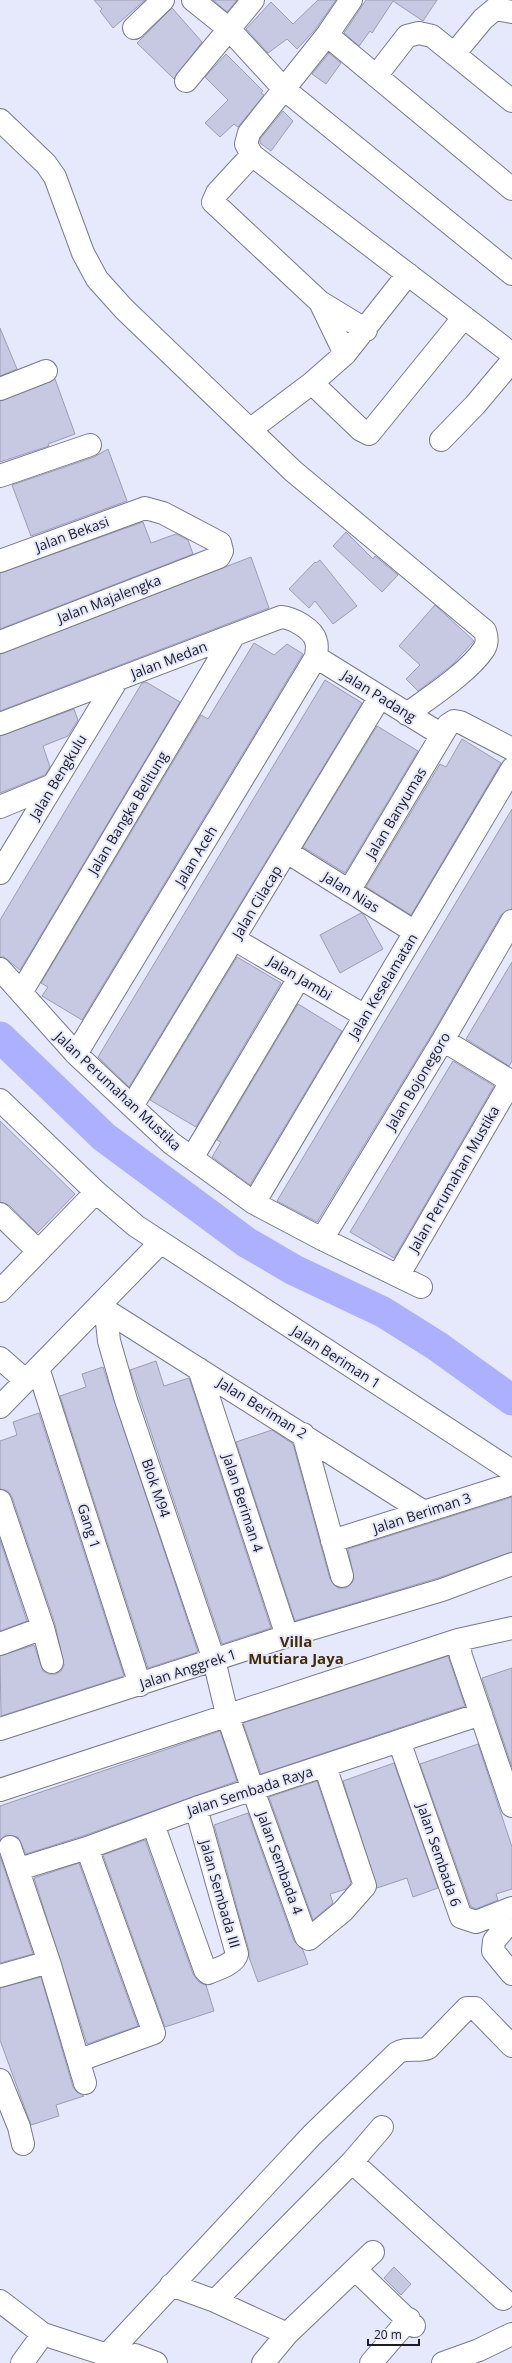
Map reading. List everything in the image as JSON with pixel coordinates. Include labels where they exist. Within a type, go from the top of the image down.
[{"type":"street","points":[[134,28],[163,0]]},
{"type":"street","points":[[193,0],[229,29],[284,89],[512,274]]},
{"type":"street","points":[[186,81],[253,0]]},
{"type":"street","points":[[351,0],[326,36],[246,139],[252,155],[512,354]]},
{"type":"street","points":[[454,54],[483,19],[495,9],[512,12]]},
{"type":"street","points":[[376,76],[407,36],[419,33],[432,36],[512,101]]},
{"type":"street","points":[[326,36],[512,189]]},
{"type":"street","points":[[0,120],[46,164],[55,176],[62,192],[74,231],[97,279],[129,315],[318,493],[485,631],[487,638],[485,648],[458,675],[407,714]]},
{"type":"street","points":[[252,155],[217,193],[214,202],[320,302],[366,330]]},
{"type":"street","points":[[251,429],[312,383],[345,354],[366,330],[408,274]]},
{"type":"street","points":[[320,302],[345,354]]},
{"type":"street","points":[[312,383],[361,430],[369,434],[464,317]]},
{"type":"street","points":[[442,440],[475,405],[512,360]]},
{"type":"street","points":[[0,389],[46,371]]},
{"type":"street","points":[[0,476],[90,445]]},
{"type":"street","name":"Jalan Majalengka","points":[[0,642],[219,557],[222,551],[220,543],[163,513],[145,508]]},
{"type":"street","name":"Jalan Bekasi","points":[[0,561],[145,508]]},
{"type":"street","name":"Jalan Medan","points":[[0,724],[281,617],[287,617],[306,627],[316,641],[316,658]]},
{"type":"street","name":"Jalan Bangka Belitung","points":[[22,991],[234,635]]},
{"type":"street","name":"Jalan Padang","points":[[316,658],[442,735]]},
{"type":"street","name":"Jalan Aceh","points":[[76,1054],[316,658]]},
{"type":"street","name":"Jalan Bengkulu","points":[[0,873],[117,680]]},
{"type":"street","name":"Jalan Cilacap","points":[[132,1106],[380,697]]},
{"type":"street","name":"Jalan Banyumas","points":[[349,891],[448,725],[454,721],[460,722],[512,749]]},
{"type":"street","name":"Jalan Keselamatan","points":[[254,1203],[512,769]]},
{"type":"street","points":[[0,807],[53,785]]},
{"type":"street","name":"Jalan Nias","points":[[287,852],[415,932]]},
{"type":"street","name":"Jalan Bojonegoro","points":[[322,1239],[443,1040],[512,921]]},
{"type":"street","name":"Jalan Jambi","points":[[234,939],[365,1016]]},
{"type":"street","name":"Jalan Perumahan Mustika","points":[[0,969],[22,991],[48,1025],[76,1054],[171,1143],[254,1203],[322,1239],[420,1287]]},
{"type":"street","points":[[192,1158],[299,978]]},
{"type":"street","points":[[443,1040],[512,1081]]},
{"type":"street","name":"Jalan Perumahan Mustika","points":[[398,1276],[512,1081]]},
{"type":"street","name":"Jalan Beriman 1","points":[[0,1100],[96,1192],[160,1243],[512,1471]]},
{"type":"street","points":[[0,1291],[96,1192]]},
{"type":"street","points":[[0,1214],[38,1252]]},
{"type":"street","points":[[0,1407],[32,1374],[102,1310],[160,1243]]},
{"type":"street","name":"Jalan Beriman 2","points":[[102,1310],[303,1434],[424,1512]]},
{"type":"street","name":"Blok M94","points":[[102,1310],[109,1341],[126,1400],[214,1660],[227,1714]]},
{"type":"street","points":[[0,1358],[32,1374]]},
{"type":"street","name":"Jalan Beriman 4","points":[[198,1369],[287,1636]]},
{"type":"street","name":"Gang 1","points":[[32,1374],[140,1685]]},
{"type":"street","points":[[303,1434],[342,1576]]},
{"type":"street","name":"Jalan Beriman 3","points":[[332,1541],[512,1484]]},
{"type":"street","points":[[0,1501],[43,1628],[52,1662]]},
{"type":"street","name":"Jalan Anggrek 1","points":[[0,1728],[140,1685],[287,1636],[442,1590],[512,1564]]},
{"type":"street","points":[[0,1644],[43,1628]]},
{"type":"street","points":[[0,1790],[227,1714],[459,1648],[512,1628]]},
{"type":"street","points":[[459,1648],[511,1798]]},
{"type":"street","name":"Jalan Sembada 4","points":[[227,1714],[306,1937],[311,1939],[365,1886],[325,1766]]},
{"type":"street","name":"Jalan Sembada Raya","points":[[19,1869],[87,1848],[196,1808],[481,1714]]},
{"type":"street","name":"Jalan Sembada 6","points":[[399,1741],[461,1917],[476,1922],[506,1919]]},
{"type":"street","name":"Jalan Sembada III","points":[[153,1824],[205,1970],[208,1973],[226,1965],[236,1957],[237,1954],[196,1808]]},
{"type":"street","points":[[10,1847],[19,1869],[50,1962],[80,2060],[85,2082]]},
{"type":"street","points":[[80,2060],[154,2033],[87,1848]]},
{"type":"street","points":[[506,1919],[494,1941],[493,1951],[512,1974]]},
{"type":"street","points":[[0,1976],[50,1962]]},
{"type":"street","points":[[116,2360],[171,2285],[312,2135],[397,2052],[402,2050],[422,2050],[428,2048],[467,2008],[470,2007],[475,2008],[512,2046]]},
{"type":"street","points":[[2,2093],[23,2144]]},
{"type":"street","points":[[215,2301],[352,2162],[382,2128]]},
{"type":"street","points":[[352,2162],[504,2299]]},
{"type":"street","points":[[263,2363],[288,2334],[373,2252]]},
{"type":"street","points":[[355,2269],[412,2323],[371,2363]]},
{"type":"street","points":[[171,2285],[215,2301],[288,2334]]},
{"type":"street","points":[[0,2301],[43,2334],[116,2360],[135,2355],[156,2363]]},
{"type":"street","points":[[22,2363],[43,2334]]},
{"type":"street","points":[[443,2363],[478,2350],[512,2334]]},
{"type":"building","points":[[94,0],[145,0],[113,28],[100,11],[102,9]]},
{"type":"building","points":[[213,0],[237,0],[227,12]]},
{"type":"building","points":[[318,0],[336,0],[314,31],[297,49],[287,39],[268,53],[246,29],[271,2],[293,24]]},
{"type":"building","points":[[366,0],[437,0],[423,21],[393,1],[372,33],[370,31],[359,46],[344,33]]},
{"type":"building","points":[[172,8],[202,42],[174,79],[137,43]]},
{"type":"building","points":[[329,53],[341,63],[326,84],[312,74]]},
{"type":"building","points":[[226,54],[263,91],[261,93],[264,95],[238,127],[234,124],[220,137],[205,123],[228,100],[205,77]]},
{"type":"building","points":[[283,111],[293,121],[271,151],[260,143],[260,139]]},
{"type":"building","points":[[0,328],[17,369],[0,376]]},
{"type":"building","points":[[55,379],[75,434],[48,444],[49,446],[0,462],[0,401]]},
{"type":"building","points":[[108,449],[127,501],[31,536],[12,485],[94,457]]},
{"type":"building","points":[[143,522],[151,543],[176,534],[188,540],[193,554],[0,629],[0,573]]},
{"type":"building","points":[[346,532],[373,559],[375,556],[398,575],[382,592],[333,546]]},
{"type":"building","points":[[251,557],[269,608],[0,711],[0,654]]},
{"type":"building","points":[[320,560],[357,606],[333,624],[315,601],[309,608],[289,589],[315,562],[316,563]]},
{"type":"building","points":[[435,605],[474,641],[451,666],[418,691],[406,679],[420,665],[399,646]]},
{"type":"building","points":[[254,643],[274,655],[287,644],[303,654],[82,1020],[42,996],[48,987],[41,983],[201,715],[208,719]]},
{"type":"building","points":[[325,680],[362,703],[129,1087],[98,1057]]},
{"type":"building","points":[[146,682],[180,702],[20,970],[4,957],[0,957],[0,920],[142,683]]},
{"type":"building","points":[[74,709],[78,720],[68,736],[43,746],[50,767],[45,775],[0,793],[0,736]]},
{"type":"building","points":[[377,726],[418,751],[345,873],[303,847]]},
{"type":"building","points":[[462,739],[501,763],[411,915],[366,887],[440,764],[446,767]]},
{"type":"building","points":[[512,809],[512,909],[501,915],[432,1034],[317,1222],[277,1201]]},
{"type":"building","points":[[361,913],[364,915],[383,949],[340,973],[320,935]]},
{"type":"building","points":[[237,957],[281,983],[196,1127],[150,1100]]},
{"type":"building","points":[[512,962],[512,1061],[509,1066],[466,1039]]},
{"type":"building","points":[[298,1004],[342,1031],[250,1185],[212,1157],[221,1142],[217,1140]]},
{"type":"building","points":[[453,1061],[494,1086],[394,1258],[350,1232]]},
{"type":"building","points":[[0,1121],[75,1194],[37,1233],[9,1205],[0,1202]]},
{"type":"building","points":[[156,1361],[164,1386],[189,1378],[271,1628],[222,1644],[130,1370]]},
{"type":"building","points":[[103,1367],[198,1652],[148,1668],[60,1396],[86,1387],[82,1374]]},
{"type":"building","points":[[39,1413],[124,1676],[1,1716],[0,1656],[34,1645],[43,1671],[49,1674],[56,1674],[61,1671],[64,1665],[55,1624],[12,1497],[8,1491],[0,1489],[0,1441],[17,1435],[13,1422]]},
{"type":"building","points":[[272,1430],[293,1444],[330,1579],[338,1588],[346,1588],[354,1579],[348,1549],[512,1497],[512,1552],[438,1578],[295,1621],[236,1442]]},
{"type":"building","points":[[0,1540],[27,1621],[0,1631]]},
{"type":"building","points":[[448,1656],[465,1706],[261,1774],[243,1723]]},
{"type":"building","points":[[512,1668],[512,1767],[482,1678]]},
{"type":"building","points":[[220,1731],[237,1781],[83,1836],[26,1854],[18,1837],[6,1835],[0,1840],[0,1806]]},
{"type":"building","points":[[478,1744],[512,1847],[512,1889],[496,1894],[498,1900],[476,1909],[471,1907],[420,1764]]},
{"type":"building","points":[[394,1763],[438,1888],[413,1897],[407,1878],[377,1888],[343,1781]]},
{"type":"building","points":[[317,1781],[351,1883],[346,1889],[330,1894],[333,1903],[313,1920],[269,1797]]},
{"type":"building","points":[[248,1813],[294,1941],[303,1950],[308,1964],[258,1982],[249,1957],[249,1951],[214,1825]]},
{"type":"building","points":[[145,1840],[193,1974],[199,1982],[206,1985],[214,2011],[165,2027],[103,1855]]},
{"type":"building","points":[[0,1856],[33,1954],[0,1963]]},
{"type":"building","points":[[79,1863],[138,2026],[87,2044],[34,1878]]},
{"type":"building","points":[[41,1977],[73,2087],[77,2092],[84,2096],[56,2105],[59,2116],[31,2125],[0,2040],[0,1988]]},
{"type":"building","points":[[394,2267],[411,2284],[401,2295],[384,2278]]},
{"type":"waterway","points":[[0,1037],[104,1137],[246,1242],[294,1270],[383,1312],[437,1346],[512,1400]]},
{"type":"district","name":"Villa Mutiara Jaya","points":[[296,1650]]}]
